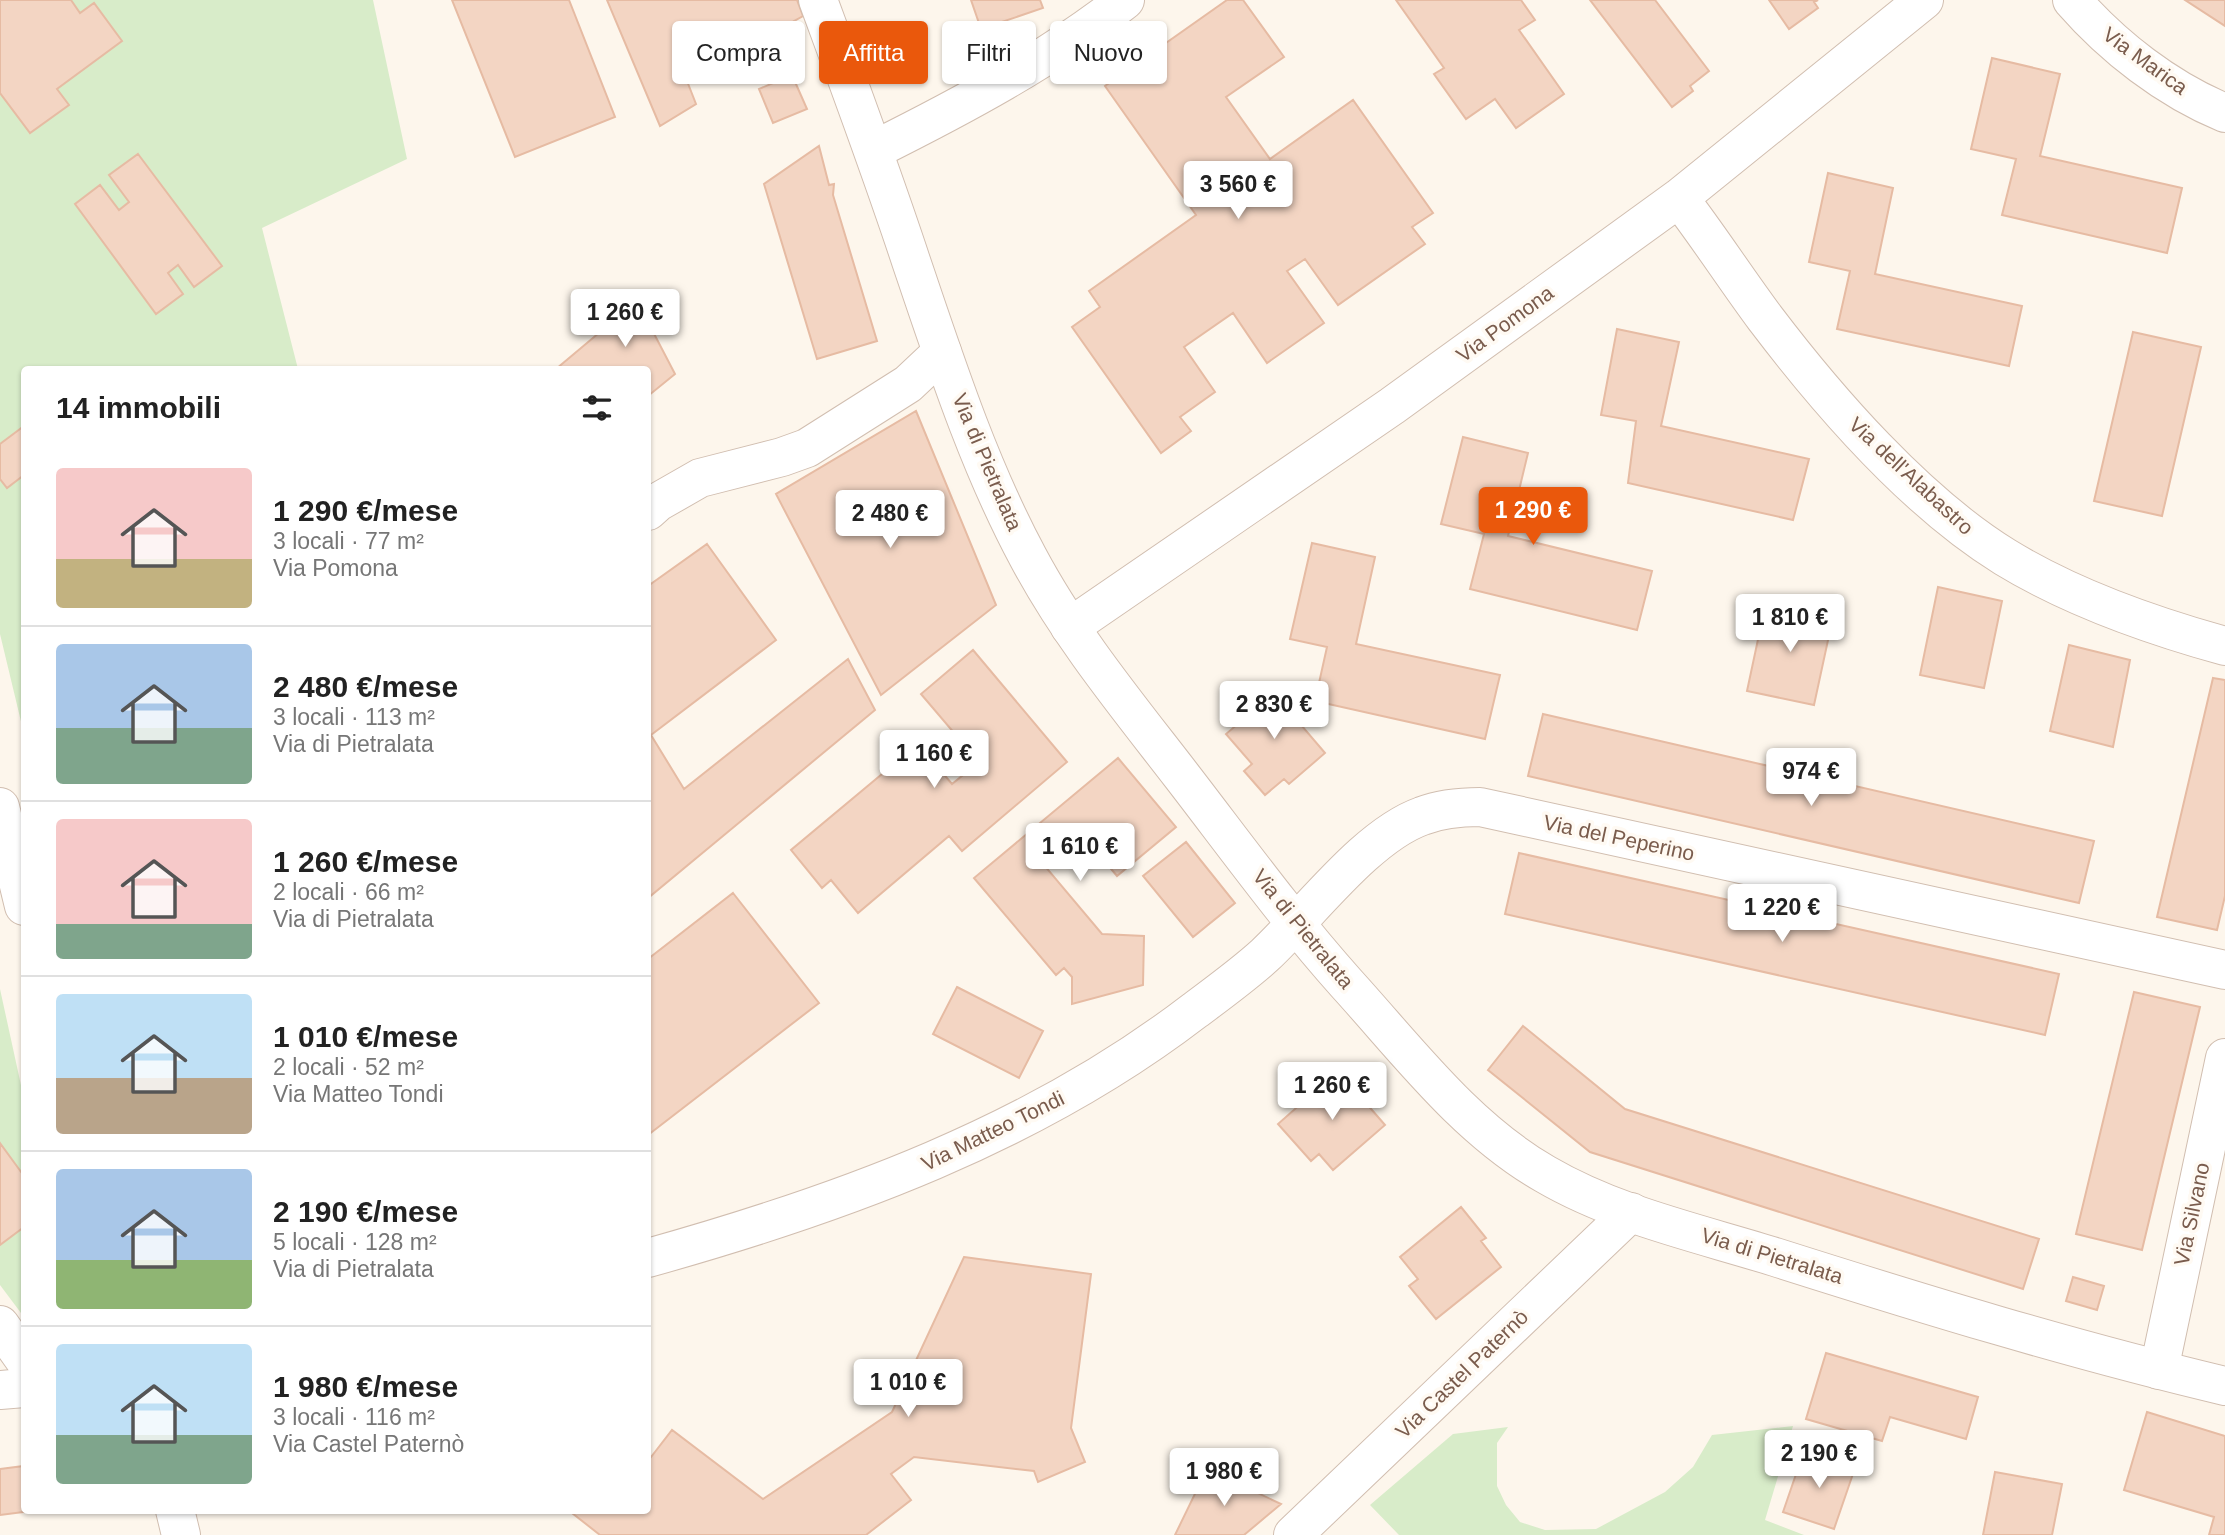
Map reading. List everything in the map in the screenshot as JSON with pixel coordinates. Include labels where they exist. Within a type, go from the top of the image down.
[{"type":"street","name":"Via di Pietralata","points":[[818,0],[874,149],[942,352],[1003,505],[1030,560],[1070,627],[1296,925],[1447,1095],[1491,1135],[1543,1173],[1631,1212],[1833,1276],[2159,1370],[2225,1386]]},
{"type":"street","points":[[874,149],[960,107],[1023,71],[1125,0]]},
{"type":"street","name":"Via Pomona","points":[[1070,627],[1392,406],[1679,198],[1924,0]]},
{"type":"street","name":"Via Marica","points":[[2072,0],[2110,40],[2130,56],[2225,113]]},
{"type":"street","name":"Via dell'Alabastro","points":[[1679,198],[1765,318],[1826,393],[1880,452],[1967,531],[2026,569],[2079,595],[2131,616],[2225,646]]},
{"type":"street","points":[[651,509],[700,478],[772,460],[807,448],[908,384],[942,352]]},
{"type":"street","points":[[0,807],[21,894]]},
{"type":"street","name":"Via del Peperino","points":[[1296,925],[1340,877],[1392,833],[1419,817],[1432,813],[1480,807],[2225,970]]},
{"type":"street","name":"Via Matteo Tondi","points":[[651,1257],[845,1196],[952,1152],[1025,1117],[1121,1064],[1166,1033],[1264,956],[1296,925]]},
{"type":"street","name":"Via Silvano","points":[[2159,1370],[2225,1058]]},
{"type":"street","name":"Via Castel Paternò","points":[[1293,1535],[1631,1212]]},
{"type":"street","points":[[0,1325],[21,1355]]},
{"type":"street","points":[[0,1391],[21,1388]]},
{"type":"street","points":[[175,1514],[181,1535]]},
{"type":"green space","points":[[0,0],[373,0],[407,159],[262,228],[297,366],[21,366],[21,722],[0,634]]},
{"type":"green space","points":[[0,989],[21,1085],[21,1313],[0,1285]]},
{"type":"green space","points":[[1793,1426],[1765,1520],[1804,1535],[1399,1535],[1370,1505],[1453,1434],[1508,1427],[1497,1443],[1497,1486],[1506,1505],[1520,1522],[1545,1530],[1596,1529],[1665,1492],[1693,1467],[1712,1435]]},
{"type":"building","points":[[0,0],[71,0],[80,13],[94,3],[122,41],[57,89],[69,105],[30,133],[0,93]]},
{"type":"building","points":[[452,0],[569,0],[615,117],[515,157]]},
{"type":"building","points":[[607,0],[797,0],[803,16],[794,21],[672,21],[672,84],[688,84],[696,104],[660,126]]},
{"type":"building","points":[[971,0],[1040,0],[1043,8],[1005,21],[978,21]]},
{"type":"building","points":[[1227,0],[1243,0],[1284,57],[1226,97],[1270,159],[1353,100],[1433,213],[1412,227],[1425,244],[1338,305],[1305,259],[1287,271],[1324,323],[1267,363],[1233,313],[1184,347],[1215,392],[1180,417],[1191,431],[1161,453],[1072,327],[1100,307],[1089,291],[1196,215],[1105,86],[1167,84],[1167,42]]},
{"type":"building","points":[[1396,0],[1521,0],[1535,20],[1519,30],[1564,94],[1516,128],[1495,99],[1466,119],[1434,74],[1444,68]]},
{"type":"building","points":[[1590,0],[1655,0],[1709,71],[1690,86],[1693,91],[1672,107]]},
{"type":"building","points":[[1769,0],[1818,0],[1814,2],[1818,8],[1789,29]]},
{"type":"building","points":[[2185,0],[2225,0],[2225,26]]},
{"type":"building","points":[[1992,58],[2060,74],[2040,156],[2182,188],[2167,253],[2002,215],[2016,159],[1971,149]]},
{"type":"building","points":[[771,84],[796,84],[807,109],[773,123],[759,89]]},
{"type":"building","points":[[819,146],[829,185],[834,184],[833,195],[877,341],[817,359],[764,184]]},
{"type":"building","points":[[138,154],[222,266],[194,287],[178,265],[168,273],[183,294],[156,314],[75,204],[100,185],[119,210],[129,202],[109,175]]},
{"type":"building","points":[[1828,173],[1893,188],[1875,274],[2022,306],[2009,366],[1837,329],[1850,271],[1809,262]]},
{"type":"building","points":[[637,301],[675,374],[651,394],[651,366],[560,366]]},
{"type":"building","points":[[1617,329],[1679,342],[1661,426],[1809,459],[1793,520],[1628,483],[1636,421],[1601,415]]},
{"type":"building","points":[[2133,332],[2201,347],[2162,516],[2094,501]]},
{"type":"building","points":[[916,411],[996,605],[881,695],[776,494]]},
{"type":"building","points":[[21,428],[21,477],[7,488],[0,479],[0,444]]},
{"type":"building","points":[[1463,437],[1528,453],[1508,536],[1652,571],[1637,630],[1470,589],[1484,534],[1441,524]]},
{"type":"building","points":[[1312,543],[1375,557],[1356,644],[1500,675],[1485,739],[1315,701],[1327,647],[1290,639]]},
{"type":"building","points":[[707,544],[776,640],[651,735],[651,584]]},
{"type":"building","points":[[1938,587],[2002,601],[1984,688],[1920,675]]},
{"type":"building","points":[[1766,602],[1833,617],[1814,705],[1747,691]]},
{"type":"building","points":[[2069,645],[2130,660],[2113,747],[2050,731]]},
{"type":"building","points":[[973,650],[1067,762],[962,851],[949,836],[858,913],[831,880],[822,888],[791,850],[918,744],[952,784],[979,762],[921,694]]},
{"type":"building","points":[[848,659],[875,710],[651,896],[651,735],[684,789]]},
{"type":"building","points":[[2213,678],[2225,680],[2225,896],[2217,930],[2157,917]]},
{"type":"building","points":[[1273,684],[1306,723],[1301,725],[1325,753],[1289,784],[1284,779],[1265,795],[1244,771],[1252,764],[1226,734],[1252,712],[1247,706]]},
{"type":"building","points":[[1543,714],[2094,841],[2079,903],[1528,776]]},
{"type":"building","points":[[1118,758],[1176,827],[1117,876],[1076,827],[1038,858],[1102,934],[1144,936],[1143,985],[1072,1004],[1072,977],[1064,968],[1056,975],[974,878]]},
{"type":"building","points":[[1186,842],[1235,903],[1193,937],[1143,876]]},
{"type":"building","points":[[1519,853],[2059,974],[2045,1035],[1505,914]]},
{"type":"building","points":[[733,893],[819,1003],[651,1133],[651,957]]},
{"type":"building","points":[[957,987],[1043,1031],[1019,1078],[933,1034]]},
{"type":"building","points":[[2134,992],[2200,1007],[2142,1250],[2076,1234]]},
{"type":"building","points":[[1523,1026],[1625,1109],[2039,1239],[2023,1289],[1590,1152],[1488,1070]]},
{"type":"building","points":[[1338,1071],[1385,1125],[1333,1170],[1319,1154],[1311,1161],[1278,1124]]},
{"type":"building","points":[[0,1143],[21,1172],[21,1229],[0,1245]]},
{"type":"building","points":[[1461,1207],[1486,1238],[1481,1241],[1501,1267],[1436,1319],[1409,1286],[1418,1279],[1400,1257]]},
{"type":"building","points":[[964,1257],[1091,1274],[1071,1428],[1085,1462],[1038,1482],[1034,1471],[914,1457],[891,1474],[911,1500],[866,1535],[600,1535],[573,1514],[651,1514],[651,1457],[672,1430],[763,1499],[892,1412]]},
{"type":"building","points":[[2073,1277],[2104,1286],[2097,1310],[2066,1301]]},
{"type":"building","points":[[1826,1353],[1978,1397],[1966,1439],[1890,1417],[1882,1441],[1806,1419]]},
{"type":"building","points":[[2147,1412],[2225,1436],[2225,1535],[2209,1535],[2214,1517],[2124,1490]]},
{"type":"building","points":[[1804,1451],[1855,1468],[1834,1529],[1783,1512]]},
{"type":"building","points":[[21,1466],[21,1512],[0,1515],[0,1469]]},
{"type":"building","points":[[1207,1469],[1281,1504],[1244,1535],[1175,1535]]},
{"type":"building","points":[[1995,1472],[2062,1484],[2052,1535],[1983,1535]]}]
